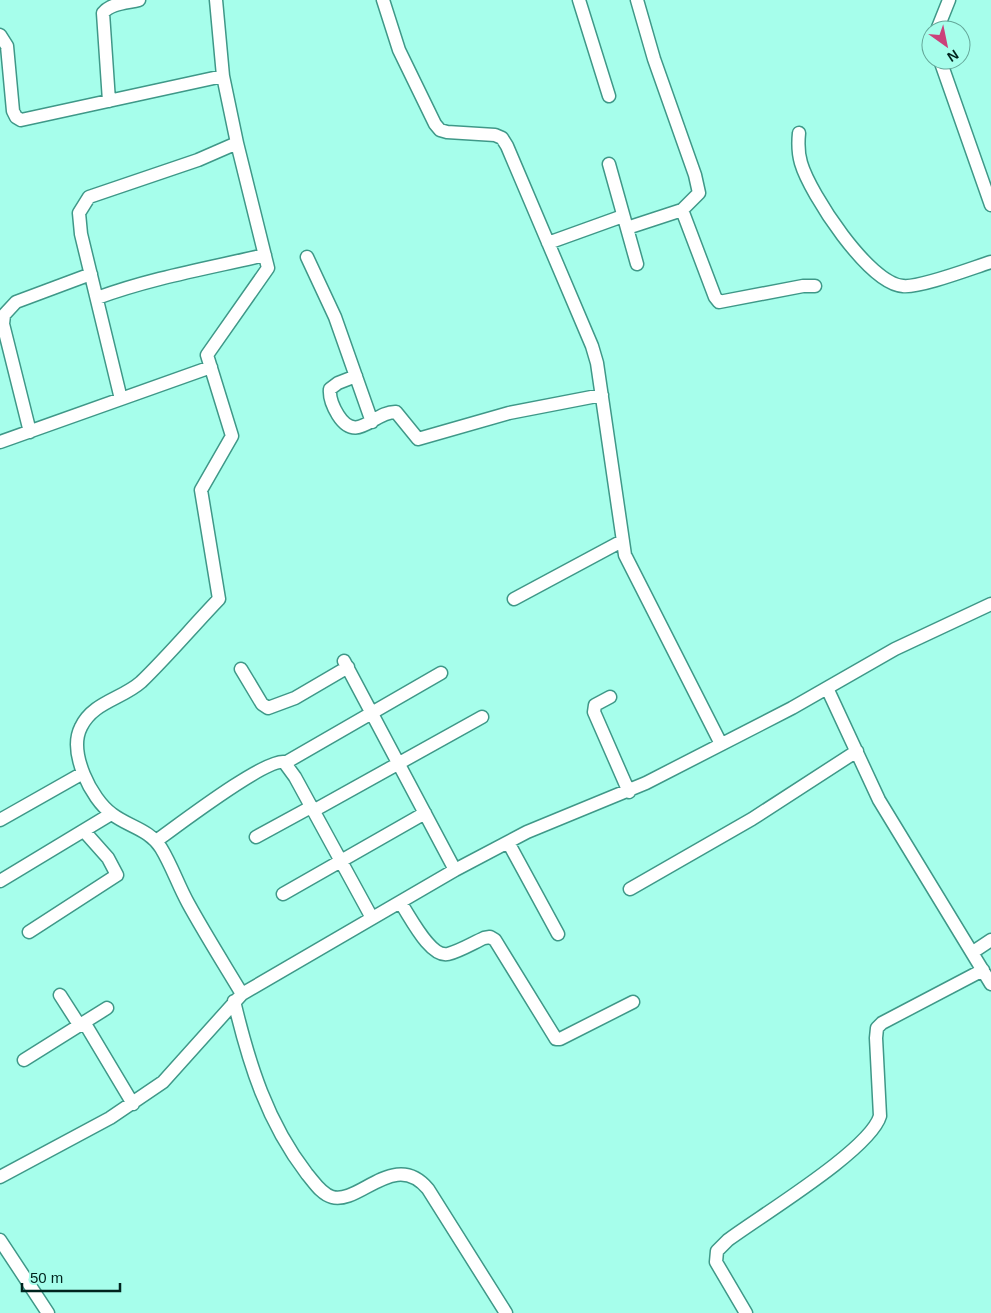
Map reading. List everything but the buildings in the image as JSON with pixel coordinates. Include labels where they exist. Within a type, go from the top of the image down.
[{"type":"street","points":[[110,101],[103,13],[106,9],[115,5],[138,0]]},
{"type":"street","points":[[216,0],[223,76],[237,143],[268,268],[207,355],[232,436],[201,490],[219,599],[140,682],[100,706],[89,715],[77,735],[76,747],[83,773],[96,795],[111,814],[146,832],[156,841],[166,858],[238,998],[250,1065],[266,1105],[284,1141],[319,1188],[327,1195],[339,1198],[392,1176],[403,1175],[418,1178],[428,1189],[506,1313]]},
{"type":"street","points":[[383,0],[399,50],[435,124],[440,130],[447,132],[484,133],[497,136],[503,140],[592,346],[602,395],[622,542],[629,565],[721,744]]},
{"type":"street","points":[[579,0],[609,96]]},
{"type":"street","points":[[548,243],[625,222],[682,210],[697,197],[698,186],[654,59],[637,0]]},
{"type":"street","points":[[941,20],[949,0]]},
{"type":"street","points":[[0,35],[7,46],[11,100],[16,117],[21,120],[223,76]]},
{"type":"street","points":[[944,70],[991,205]]},
{"type":"street","points":[[798,133],[801,165],[816,195],[848,243],[863,261],[881,277],[890,283],[908,286],[991,262]]},
{"type":"street","points":[[121,398],[78,220],[81,208],[89,196],[198,160],[237,143]]},
{"type":"street","points":[[608,164],[638,264]]},
{"type":"street","points":[[682,210],[715,298],[719,302],[803,286],[815,286]]},
{"type":"street","points":[[97,298],[138,283],[173,277],[265,255]]},
{"type":"street","points":[[307,258],[335,317],[372,422]]},
{"type":"street","points":[[30,432],[3,324],[4,315],[16,302],[91,274]]},
{"type":"street","points":[[0,442],[211,367]]},
{"type":"street","points":[[356,376],[333,386],[330,392],[331,401],[338,415],[348,426],[358,427],[396,412],[404,420],[415,437],[422,439],[509,413],[602,395]]},
{"type":"street","points":[[514,599],[622,542]]},
{"type":"street","points":[[0,1177],[133,1104],[175,1070],[238,998],[455,870],[554,820],[629,792],[827,688],[895,649],[991,604]]},
{"type":"street","points":[[241,669],[266,708],[295,698],[346,664],[455,870]]},
{"type":"street","points":[[156,841],[245,779],[274,763],[285,763],[441,673]]},
{"type":"street","points":[[827,688],[879,800],[991,984]]},
{"type":"street","points":[[610,697],[595,705],[594,712],[629,792]]},
{"type":"street","points":[[256,837],[399,764],[482,717]]},
{"type":"street","points":[[630,889],[752,819],[857,751]]},
{"type":"street","points":[[285,763],[372,918]]},
{"type":"street","points":[[0,820],[83,773]]},
{"type":"street","points":[[282,894],[425,813]]},
{"type":"street","points":[[0,882],[111,814]]},
{"type":"street","points":[[29,932],[117,875],[108,858],[84,831]]},
{"type":"street","points":[[508,842],[558,934]]},
{"type":"street","points":[[400,902],[428,944],[439,954],[452,952],[484,938],[490,937],[495,940],[556,1039],[633,1002]]},
{"type":"street","points":[[973,952],[991,940]]},
{"type":"street","points":[[746,1313],[716,1262],[717,1251],[742,1230],[839,1161],[878,1125],[880,1116],[877,1028],[889,1017],[983,970]]},
{"type":"street","points":[[60,995],[78,1023],[88,1030],[133,1104]]},
{"type":"street","points":[[24,1060],[107,1008]]},
{"type":"street","points":[[0,1240],[48,1313]]}]
